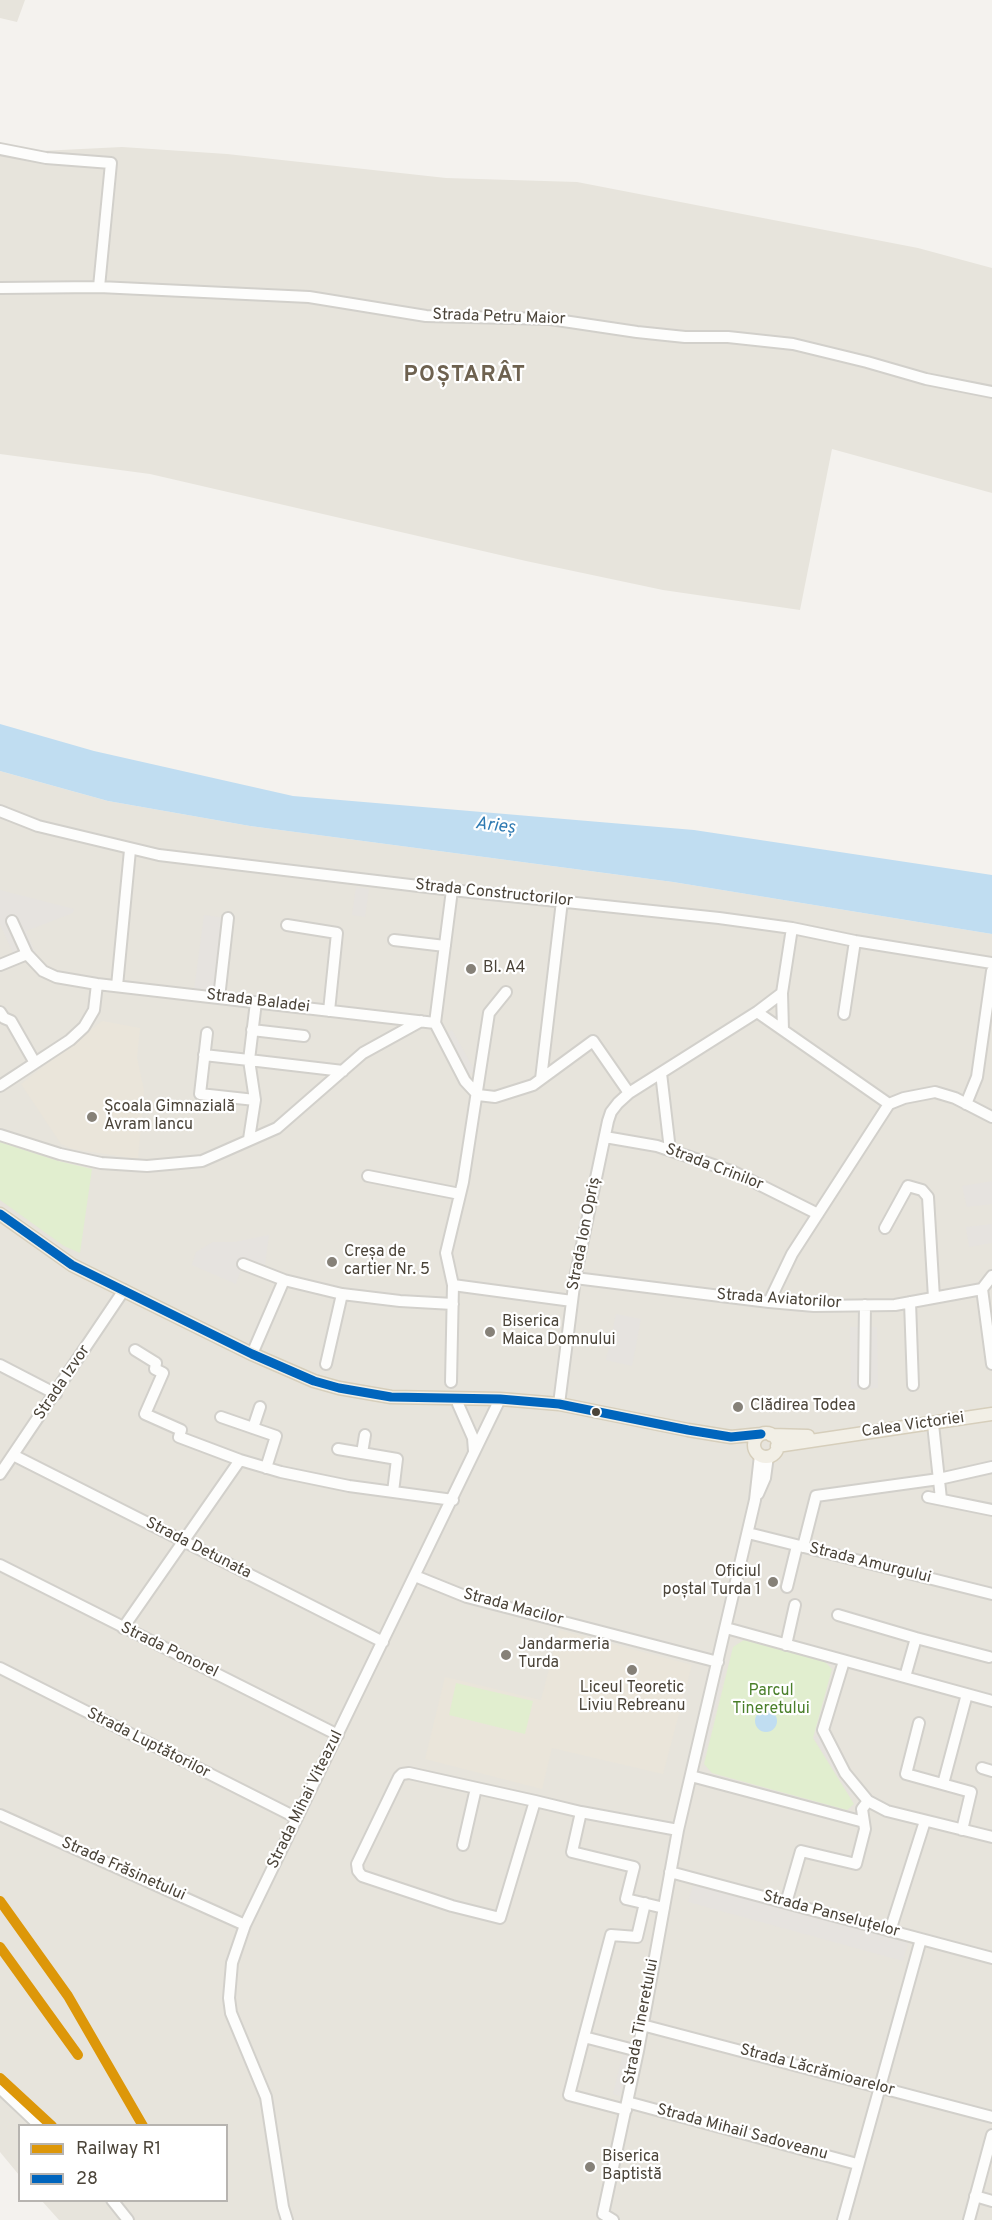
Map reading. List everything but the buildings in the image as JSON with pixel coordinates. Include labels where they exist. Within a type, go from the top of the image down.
[{"type":"main road","name":"Calea Victoriei","points":[[0,1214],[72,1265],[252,1354],[314,1381],[339,1388],[391,1397],[501,1399],[559,1404],[688,1431],[731,1437],[766,1434],[833,1437]]},
{"type":"main road","name":"Calea Victoriei","points":[[777,1446],[992,1414]]},
{"type":"main road","points":[[766,1434],[776,1440],[777,1446],[774,1453],[761,1453],[755,1440],[766,1434]]},
{"type":"main road","name":"Calea Victoriei","points":[[731,1437],[761,1453]]},
{"type":"street","points":[[0,149],[46,158],[111,163],[99,287]]},
{"type":"street","name":"Strada Petru Maior","points":[[0,288],[99,287],[309,297],[426,315],[550,319],[685,337],[728,337],[793,344],[926,379],[992,392]]},
{"type":"street","name":"Strada Constructorilor","points":[[0,812],[38,826],[130,850],[159,855],[792,927],[855,941],[992,963]]},
{"type":"street","points":[[117,986],[130,850]]},
{"type":"street","points":[[452,890],[435,1023],[465,1081],[478,1095],[495,1097],[533,1085],[593,1041],[629,1093]]},
{"type":"street","points":[[541,1080],[562,902]]},
{"type":"street","points":[[219,998],[228,918]]},
{"type":"street","points":[[0,965],[27,954],[12,921]]},
{"type":"street","points":[[287,925],[337,933],[329,1011]]},
{"type":"street","points":[[783,1030],[782,993],[792,927]]},
{"type":"street","points":[[394,940],[445,946]]},
{"type":"street","points":[[844,1014],[855,941]]},
{"type":"street","name":"Strada Baladei","points":[[27,954],[50,975],[97,984],[435,1023]]},
{"type":"street","points":[[966,1104],[977,1077],[992,971]]},
{"type":"street","points":[[0,1086],[70,1040],[89,1020],[94,1010],[97,984]]},
{"type":"street","points":[[451,1382],[453,1285],[446,1253],[460,1194],[478,1095],[489,1013],[506,992]]},
{"type":"street","name":"Strada Ion Opriș","points":[[559,1404],[575,1278],[611,1112],[629,1093],[757,1012],[782,993]]},
{"type":"street","points":[[249,1139],[255,1100],[249,1060],[256,1002]]},
{"type":"street","points":[[0,1011],[4,1018],[11,1021],[35,1063]]},
{"type":"street","points":[[757,1012],[890,1104]]},
{"type":"street","points":[[0,1135],[60,1154],[101,1163],[147,1166],[201,1161],[277,1128],[363,1053],[421,1021]]},
{"type":"street","points":[[252,1030],[304,1036]]},
{"type":"street","points":[[207,1033],[200,1094],[255,1100]]},
{"type":"street","points":[[204,1055],[343,1071]]},
{"type":"street","points":[[661,1072],[669,1150]]},
{"type":"street","points":[[769,1302],[792,1254],[890,1104],[904,1098],[935,1092],[992,1117]]},
{"type":"street","name":"Strada Crinilor","points":[[604,1137],[669,1150],[734,1172],[818,1214]]},
{"type":"street","points":[[368,1176],[460,1194]]},
{"type":"street","points":[[885,1228],[908,1186],[922,1190],[928,1197],[934,1298]]},
{"type":"street","points":[[243,1264],[284,1280],[342,1294],[453,1304]]},
{"type":"street","points":[[992,1276],[982,1289],[992,1364]]},
{"type":"street","name":"Strada Aviatorilor","points":[[575,1278],[814,1306],[895,1305],[982,1289]]},
{"type":"street","points":[[252,1354],[284,1280]]},
{"type":"street","points":[[453,1285],[572,1301]]},
{"type":"street","name":"Strada Izvor","points":[[0,1474],[124,1290]]},
{"type":"street","points":[[327,1364],[342,1294]]},
{"type":"street","points":[[910,1302],[913,1385]]},
{"type":"street","points":[[864,1383],[865,1305]]},
{"type":"street","points":[[135,1350],[156,1362],[155,1369],[163,1373],[145,1414],[181,1430],[179,1437],[266,1468],[349,1486],[453,1500]]},
{"type":"street","points":[[0,1365],[56,1394]]},
{"type":"street","points":[[458,1398],[458,1404],[471,1432],[475,1453]]},
{"type":"street","name":"Strada Mihai Viteazul","points":[[287,2220],[266,2097],[231,2013],[229,1998],[232,1964],[245,1924],[501,1399]]},
{"type":"street","points":[[253,1428],[260,1407]]},
{"type":"street","points":[[221,1417],[276,1436],[266,1468]]},
{"type":"street","points":[[933,1424],[941,1499]]},
{"type":"street","points":[[362,1453],[365,1435]]},
{"type":"street","points":[[338,1449],[397,1459],[393,1492]]},
{"type":"street","name":"Strada Tineretului","points":[[613,2220],[603,2214],[638,2051],[678,1830],[748,1533],[761,1453]]},
{"type":"street","name":"Strada Detunata","points":[[13,1455],[382,1642]]},
{"type":"street","points":[[123,1628],[240,1460]]},
{"type":"street","points":[[787,1587],[816,1496],[939,1479],[992,1467]]},
{"type":"street","points":[[928,1497],[992,1510]]},
{"type":"street","name":"Strada Amurgului","points":[[748,1533],[992,1594]]},
{"type":"street","name":"Strada Ponorel","points":[[0,1565],[338,1735]]},
{"type":"street","name":"Strada Macilor","points":[[415,1576],[467,1597],[718,1662]]},
{"type":"street","points":[[786,1645],[795,1605]]},
{"type":"street","points":[[838,1614],[989,1657]]},
{"type":"street","points":[[726,1628],[992,1701]]},
{"type":"street","points":[[905,1677],[916,1638]]},
{"type":"street","points":[[844,1661],[823,1730],[845,1773],[868,1801],[887,1811],[992,1837]]},
{"type":"street","name":"Strada Luptătorilor","points":[[0,1668],[297,1818]]},
{"type":"street","points":[[943,1784],[967,1694]]},
{"type":"street","points":[[919,1723],[906,1774],[971,1792],[962,1830]]},
{"type":"street","points":[[535,1801],[500,1918],[452,1906],[362,1876],[358,1871],[357,1864],[402,1774],[409,1773],[535,1801],[581,1812],[678,1830]]},
{"type":"street","points":[[691,1776],[864,1822]]},
{"type":"street","points":[[463,1845],[476,1788]]},
{"type":"street","points":[[786,1903],[801,1851],[856,1864],[865,1829],[862,1809],[868,1801]]},
{"type":"street","points":[[581,1812],[572,1852],[634,1867],[626,1899],[664,1908]]},
{"type":"street","name":"Strada Frăsinetului","points":[[0,1815],[245,1924]]},
{"type":"street","points":[[890,1930],[925,1821]]},
{"type":"street","name":"Strada Panseluțelor","points":[[670,1872],[992,1957]]},
{"type":"street","points":[[638,2051],[584,2037],[611,1935],[637,1937],[645,1904]]},
{"type":"street","points":[[843,2220],[921,1939]]},
{"type":"street","name":"Strada Lăcrămioarelor","points":[[642,2025],[992,2117]]},
{"type":"street","name":"Strada Mihail Sadoveanu","points":[[584,2037],[568,2095],[626,2106],[858,2164]]},
{"type":"street","points":[[0,2088],[38,2124]]},
{"type":"street","points":[[969,2220],[992,2135]]},
{"type":"street","points":[[975,2196],[992,2201]]},
{"type":"street","points":[[114,2202],[128,2220]]},
{"type":"shaded area","points":[[0,0],[25,0],[17,22],[0,18]]},
{"type":"shaded area","points":[[122,147],[227,154],[446,178],[577,182],[918,248],[992,268],[992,493],[832,449],[800,610],[663,590],[526,561],[150,474],[0,454],[0,153]]},
{"type":"shaded area","points":[[0,771],[108,801],[250,826],[673,882],[992,934],[992,2220],[59,2220],[43,2202],[228,2202],[228,2124],[18,2124],[18,2174],[0,2152]]},
{"type":"shaded area","points":[[356,887],[369,889],[365,917],[352,915]]},
{"type":"shaded area","points":[[0,890],[74,909],[73,913],[26,931],[36,954],[17,962],[0,924]]},
{"type":"shaded area","points":[[204,915],[233,919],[223,994],[194,990]]},
{"type":"shaded area","name":"Școala Gimnazială Avram Iancu","points":[[102,1021],[140,1028],[137,1058],[144,1090],[138,1159],[73,1149],[61,1144],[21,1084]]},
{"type":"shaded area","points":[[452,1030],[475,1071],[468,1075],[444,1035]]},
{"type":"shaded area","points":[[992,1181],[992,1204],[967,1207],[962,1186]]},
{"type":"shaded area","points":[[992,1224],[992,1243],[969,1247],[966,1227]]},
{"type":"shaded area","points":[[269,1235],[265,1265],[243,1264],[236,1284],[192,1265],[196,1252],[213,1242],[234,1242]]},
{"type":"shaded area","points":[[616,1314],[641,1319],[632,1366],[606,1360]]},
{"type":"shaded area","points":[[850,1327],[877,1327],[878,1388],[851,1389]]},
{"type":"shaded area","points":[[559,1630],[692,1665],[663,1774],[552,1748],[542,1789],[425,1759],[445,1677],[541,1700]]},
{"type":"shaded area","points":[[720,1669],[725,1670],[703,1761],[698,1759]]},
{"type":"shaded area","points":[[820,1734],[856,1791],[850,1795],[814,1738]]},
{"type":"shaded area","points":[[694,1882],[909,1940],[903,1961],[688,1902]]},
{"type":"shaded area","points":[[623,2053],[630,2055],[620,2096],[613,2094]]},
{"type":"green space","points":[[0,1142],[58,1161],[92,1169],[80,1253],[64,1246],[0,1200]]},
{"type":"green space","name":"Parcul Tineretului","points":[[744,1640],[824,1661],[832,1669],[813,1738],[854,1804],[847,1810],[712,1773],[704,1764],[733,1647]]},
{"type":"green space","points":[[456,1683],[533,1701],[525,1734],[449,1715]]},
{"type":"water","name":"Arieș","points":[[0,724],[94,751],[293,796],[694,830],[992,875],[992,934],[673,882],[250,826],[108,801],[0,771]]},
{"type":"water","points":[[766,1710],[774,1713],[777,1721],[774,1729],[766,1732],[758,1729],[755,1721],[758,1713]]},
{"type":"rail line","name":"R1","points":[[0,1901],[68,1996],[142,2124]]},
{"type":"rail line","name":"R1","points":[[0,1947],[78,2055]]},
{"type":"rail line","name":"R1","points":[[0,2078],[50,2124]]},
{"type":"transit line","name":"28","points":[[0,1214],[72,1265],[252,1354],[314,1381],[391,1397],[500,1399],[559,1404],[731,1437],[761,1434]]},
{"type":"place","name":"Bl. A4","points":[[471,969]]},
{"type":"place","name":"Școala Gimnazială Avram Iancu","points":[[92,1117]]},
{"type":"place","name":"Creșa de cartier Nr. 5","points":[[332,1262]]},
{"type":"place","name":"Biserica Maica Domnului","points":[[490,1332]]},
{"type":"place","name":"Clădirea Todea","points":[[738,1407]]},
{"type":"place","name":"Oficiul poștal Turda 1","points":[[773,1582]]},
{"type":"place","name":"Jandarmeria Turda","points":[[506,1655]]},
{"type":"place","name":"Liceul Teoretic Liviu Rebreanu","points":[[632,1670]]},
{"type":"place","name":"Biserica Baptistă","points":[[590,2167]]},
{"type":"district","name":"POȘTARÂT","points":[[465,377]]}]
